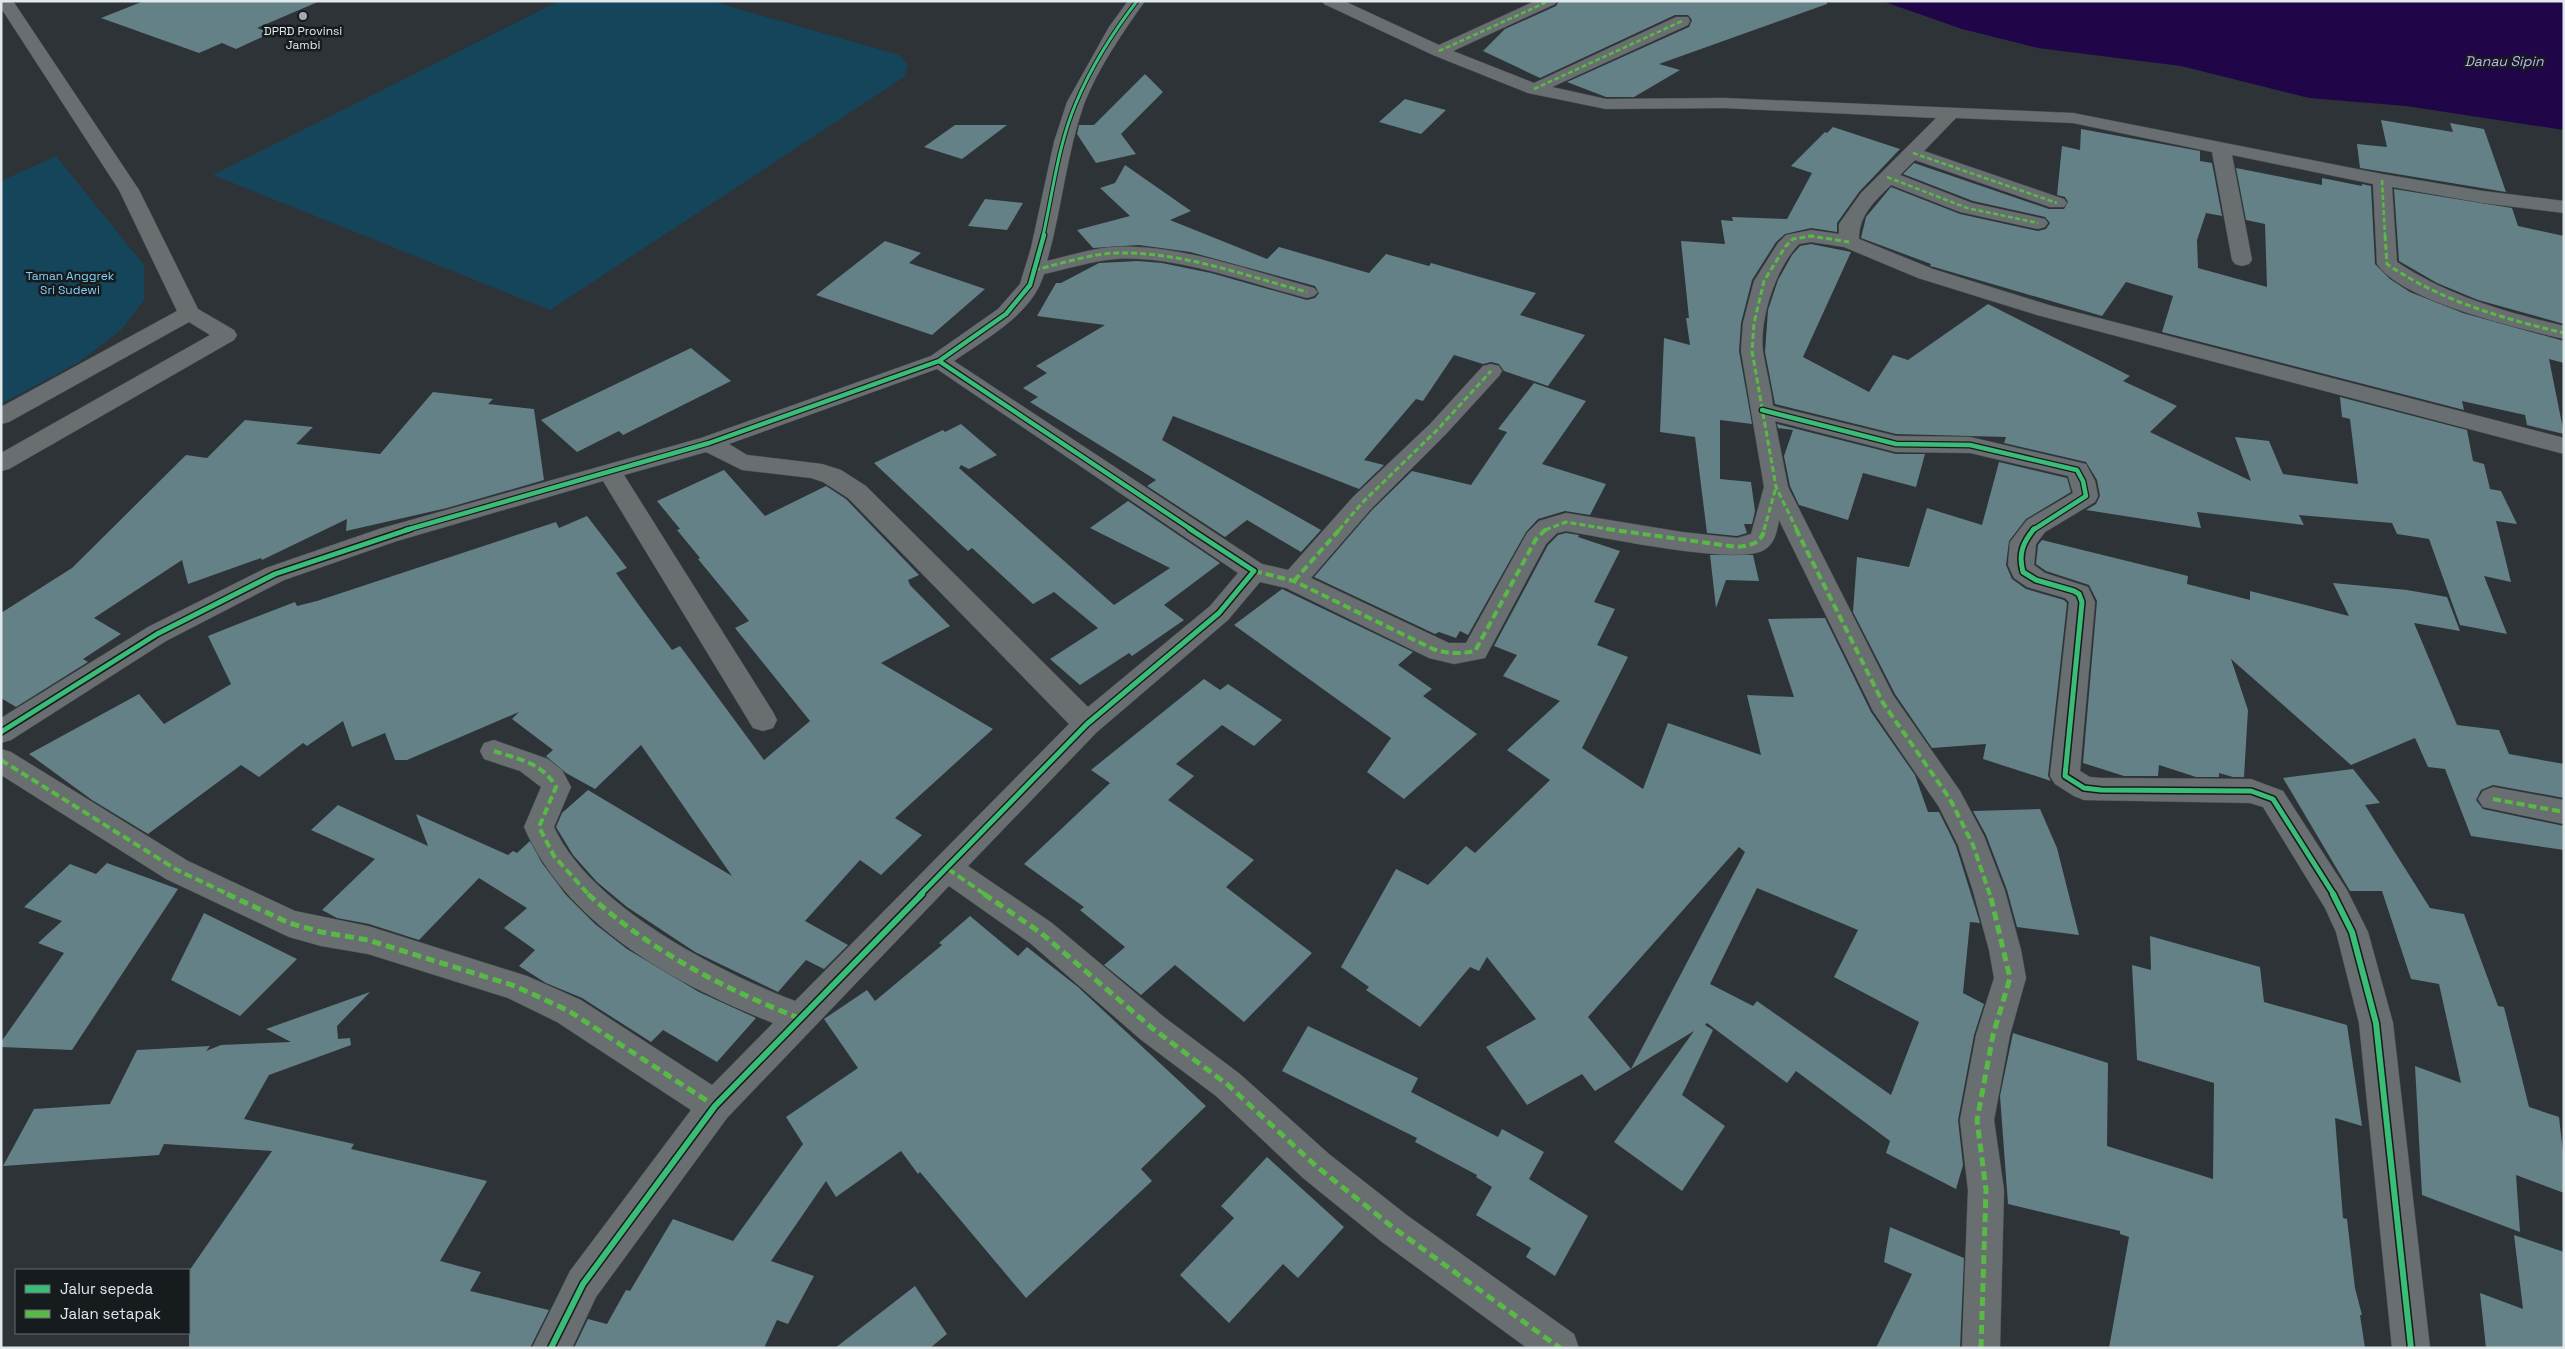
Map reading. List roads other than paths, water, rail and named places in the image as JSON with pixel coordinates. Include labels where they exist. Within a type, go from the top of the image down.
[{"type":"street","points":[[1,464],[226,335],[189,313],[129,190],[5,1]]},
{"type":"street","points":[[1,732],[157,634],[275,574],[388,535],[709,442],[939,361],[1006,314],[1030,284],[1063,142],[1076,102],[1117,27],[1137,1]]},
{"type":"street","points":[[1330,1],[1439,51],[1534,89],[1606,104],[1724,103],[1758,106],[2035,115],[2073,118],[2382,180],[2483,197],[2564,207]]},
{"type":"street","points":[[1439,51],[1549,1]]},
{"type":"street","points":[[1534,89],[1682,20]]},
{"type":"street","points":[[1849,242],[1848,224],[1868,197],[1950,113]]},
{"type":"street","points":[[2221,148],[2242,260]]},
{"type":"street","points":[[1913,153],[2058,203]]},
{"type":"street","points":[[1887,177],[1967,208],[2038,223]]},
{"type":"street","points":[[2382,180],[2387,264],[2409,281],[2440,296],[2521,322],[2564,333]]},
{"type":"street","points":[[1981,1348],[1986,1190],[1978,1120],[1993,1035],[2010,978],[2005,950],[1989,891],[1973,846],[1950,799],[1879,696],[1776,487],[1752,351],[1754,323],[1764,281],[1785,247],[1793,239],[1811,236],[1849,242],[1905,266],[2005,301],[2564,446]]},
{"type":"street","points":[[1034,270],[1114,253],[1144,253],[1198,263],[1307,292]]},
{"type":"street","points":[[1,417],[189,313]]},
{"type":"street","points":[[939,361],[1254,571],[1294,581],[1447,655],[1475,651],[1536,539],[1548,527],[1566,522],[1682,541],[1737,547],[1755,544],[1762,538],[1776,487]]},
{"type":"street","points":[[1294,581],[1362,503],[1445,422],[1491,371]]},
{"type":"street","points":[[1762,410],[1896,444],[1970,445],[2077,470],[2084,481],[2086,496],[2036,526],[2023,542],[2021,565],[2023,572],[2036,580],[2079,594],[2082,602],[2065,776],[2084,788],[2101,790],[2251,791],[2273,799],[2336,899],[2352,932],[2376,1023],[2411,1348]]},
{"type":"street","points":[[709,442],[742,462],[813,470],[832,476],[857,492],[1087,724]]},
{"type":"street","points":[[609,471],[763,720]]},
{"type":"street","points":[[551,1348],[583,1284],[665,1171],[716,1106],[799,1018],[948,869],[1087,724],[1219,614],[1254,571]]},
{"type":"street","points":[[494,751],[544,768],[552,777],[556,787],[539,827],[556,860],[605,911],[708,979],[761,1005],[799,1018]]},
{"type":"street","points":[[1,760],[177,870],[289,923],[321,932],[368,940],[515,986],[569,1012],[716,1106]]},
{"type":"street","points":[[2493,799],[2564,812]]},
{"type":"street","points":[[948,869],[1041,933],[1145,1022],[1228,1085],[1316,1166],[1395,1229],[1560,1348]]},
{"type":"water","name":"Danau Sipin","points":[[1882,1],[2564,1],[2564,130],[2406,106],[2309,98],[2181,66],[2038,48],[1962,29]]},
{"type":"place","name":"DPRD Provinsi Jambi","points":[[303,16]]},
{"type":"park label","name":"Taman Anggrek Sri Sudewi","points":[[70,283]]}]
